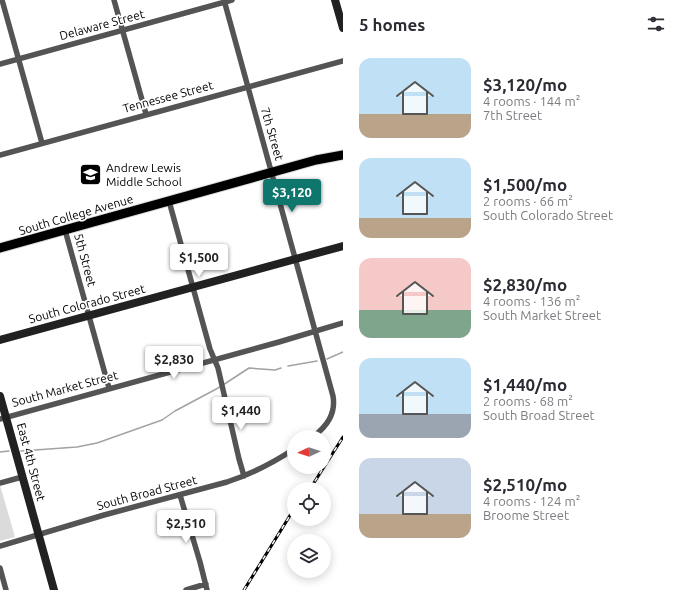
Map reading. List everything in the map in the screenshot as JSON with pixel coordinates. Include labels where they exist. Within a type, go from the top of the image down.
[{"type":"main road","name":"South College Avenue","points":[[0,248],[316,160],[343,155]]},
{"type":"street","points":[[2,0],[42,143]]},
{"type":"street","points":[[114,0],[146,114]]},
{"type":"street","name":"Delaware Street","points":[[0,64],[232,0]]},
{"type":"street","points":[[335,0],[343,28]]},
{"type":"street","name":"7th Street","points":[[225,1],[334,402],[333,414],[326,426],[321,430]]},
{"type":"street","name":"Tennessee Street","points":[[0,155],[247,86],[343,61]]},
{"type":"street","points":[[169,201],[223,389],[244,476]]},
{"type":"street","name":"5th Street","points":[[65,230],[109,388]]},
{"type":"street","name":"South Colorado Street","points":[[0,340],[343,246]]},
{"type":"street","name":"South Market Street","points":[[3,418],[343,323]]},
{"type":"street","name":"East 4th Street","points":[[0,396],[3,418],[22,477],[54,590]]},
{"type":"street","name":"South Broad Street","points":[[0,546],[244,476],[264,467],[287,453]]},
{"type":"street","points":[[0,483],[22,477]]},
{"type":"street","points":[[180,495],[206,587],[186,590]]},
{"type":"street","points":[[0,568],[6,590]]},
{"type":"shaded area","points":[[0,485],[15,537],[0,541]]},
{"type":"waterway","points":[[327,359],[343,352]]},
{"type":"waterway","points":[[288,366],[317,361]]},
{"type":"waterway","points":[[223,385],[249,368],[275,370],[281,368]]},
{"type":"waterway","points":[[21,451],[77,447],[97,443],[162,420],[175,411],[220,387]]},
{"type":"waterway","points":[[0,452],[9,451]]},
{"type":"railway","points":[[314,482],[343,437]]},
{"type":"railway","points":[[244,590],[287,520]]},
{"type":"place","name":"Andrew Lewis Middle School","points":[[90,175]]}]
